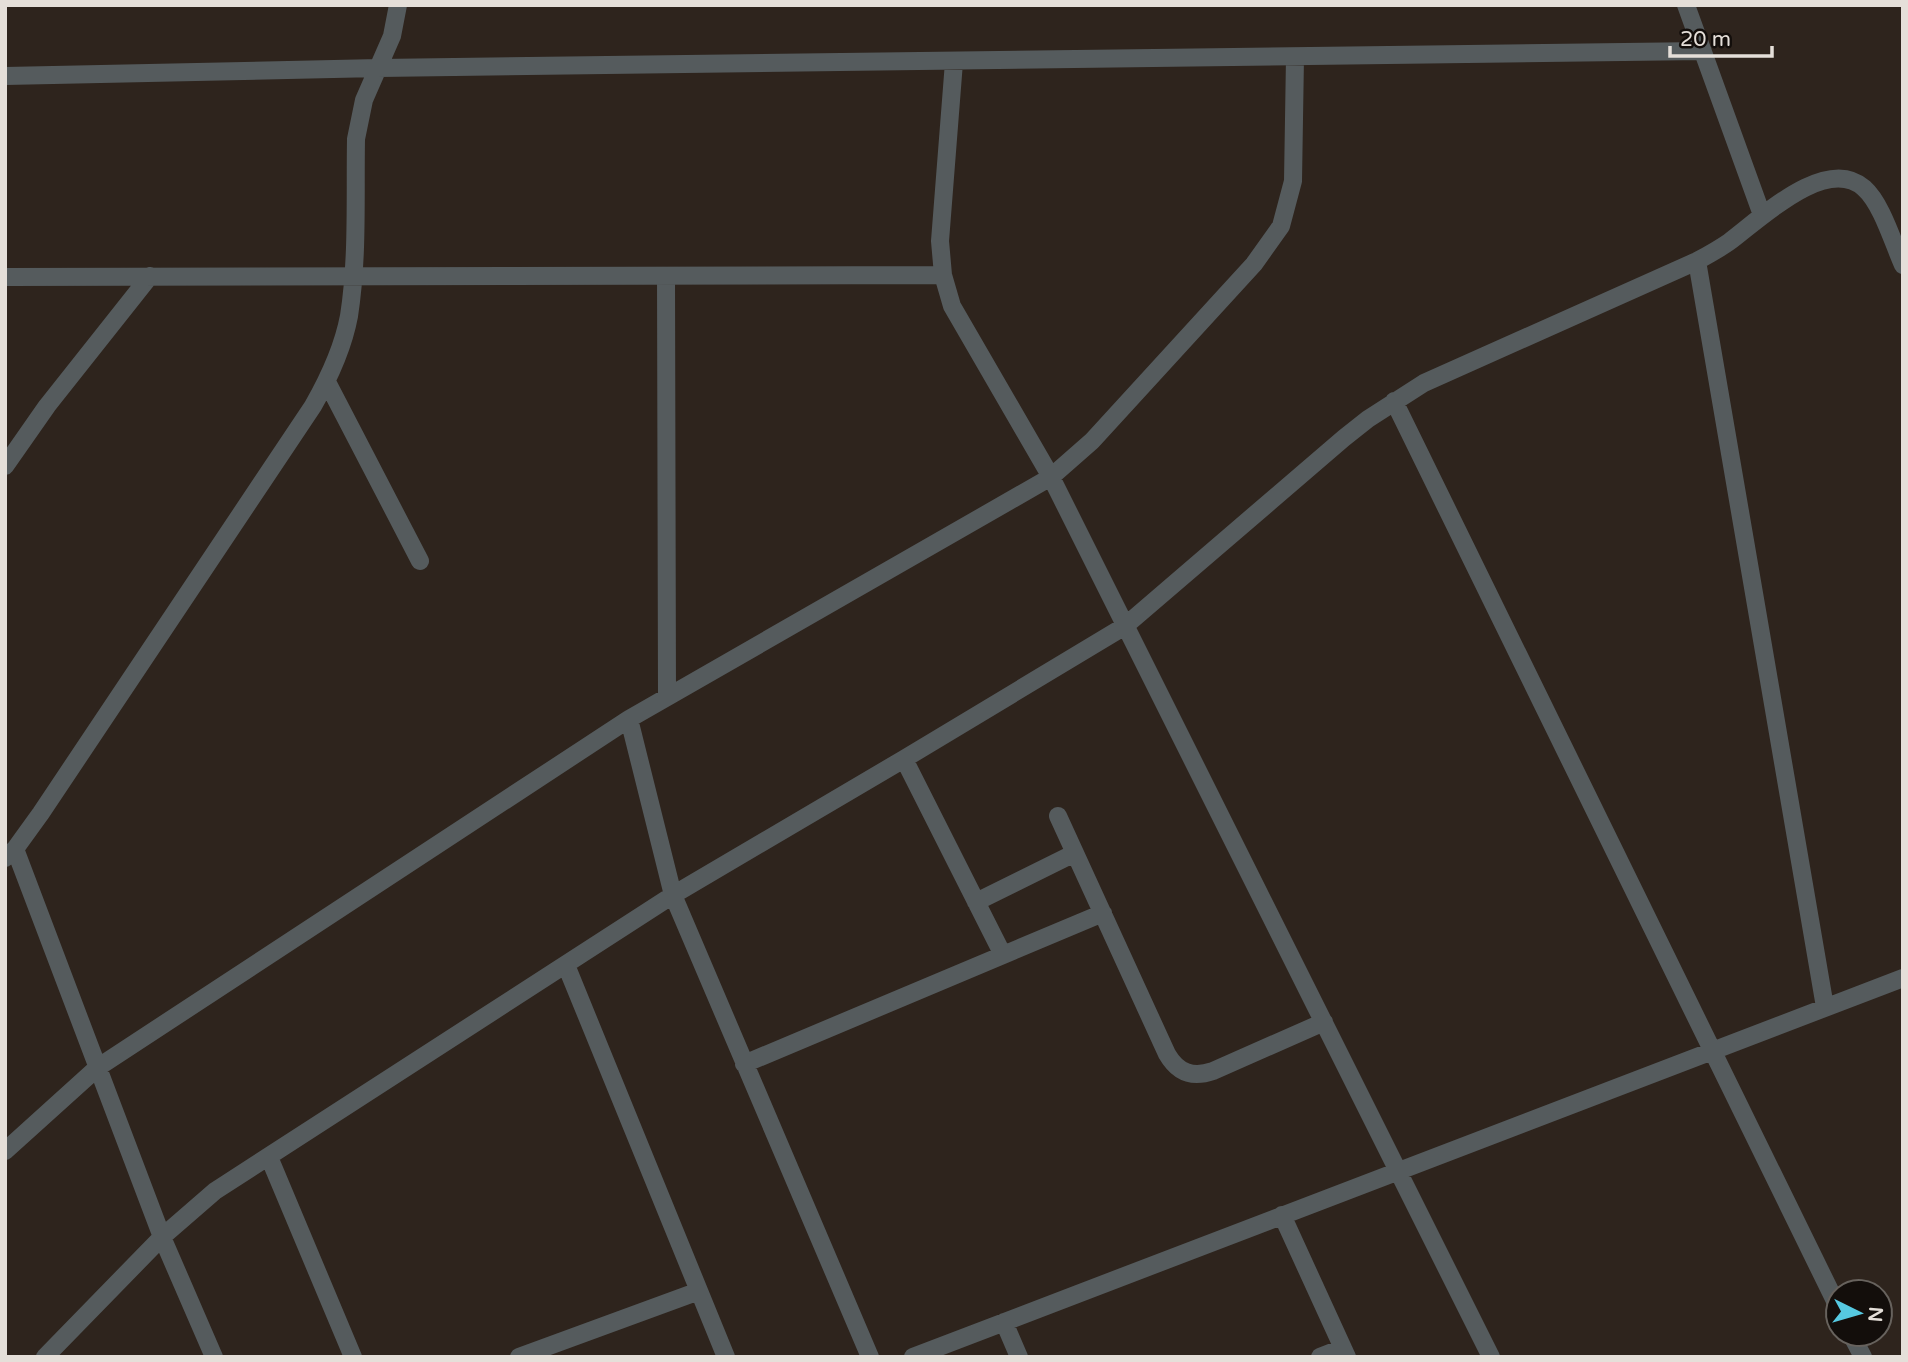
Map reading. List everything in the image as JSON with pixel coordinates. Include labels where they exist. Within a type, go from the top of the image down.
[{"type":"street","points":[[214,1357],[162,1237],[10,853],[327,382],[339,353],[348,318],[353,276],[356,139],[364,100],[392,36],[398,5]]},
{"type":"street","points":[[1686,5],[1762,215]]},
{"type":"street","points":[[5,76],[379,68],[1703,51]]},
{"type":"street","points":[[5,1151],[97,1068],[629,719],[1051,477],[1093,441],[1254,264],[1281,226],[1293,181],[1295,57]]},
{"type":"street","points":[[954,62],[940,241],[943,275],[953,306],[1051,477],[1491,1357]]},
{"type":"street","points":[[45,1357],[162,1237],[215,1191],[673,895],[1125,626],[1344,438],[1394,401],[1456,368],[1697,261],[1726,245],[1762,215],[1829,178],[1854,181],[1863,187],[1875,203],[1903,265]]},
{"type":"street","points":[[1697,261],[1825,1007]]},
{"type":"street","points":[[5,277],[943,275]]},
{"type":"street","points":[[5,466],[47,406],[150,276]]},
{"type":"street","points":[[666,276],[667,695]]},
{"type":"street","points":[[327,382],[420,561]]},
{"type":"street","points":[[1394,401],[1824,1278]]},
{"type":"street","points":[[629,719],[673,895],[870,1357]]},
{"type":"street","points":[[904,759],[1003,955]]},
{"type":"street","points":[[1058,816],[1167,1054],[1180,1070],[1201,1075],[1213,1071],[1324,1022]]},
{"type":"street","points":[[976,902],[1075,853]]},
{"type":"street","points":[[744,1063],[1103,913]]},
{"type":"street","points":[[566,965],[726,1357]]},
{"type":"street","points":[[913,1357],[1903,978]]},
{"type":"street","points":[[269,1157],[353,1357]]},
{"type":"street","points":[[1282,1216],[1345,1352],[1320,1357]]},
{"type":"street","points":[[519,1357],[699,1291]]},
{"type":"street","points":[[1004,1322],[1019,1357]]}]
